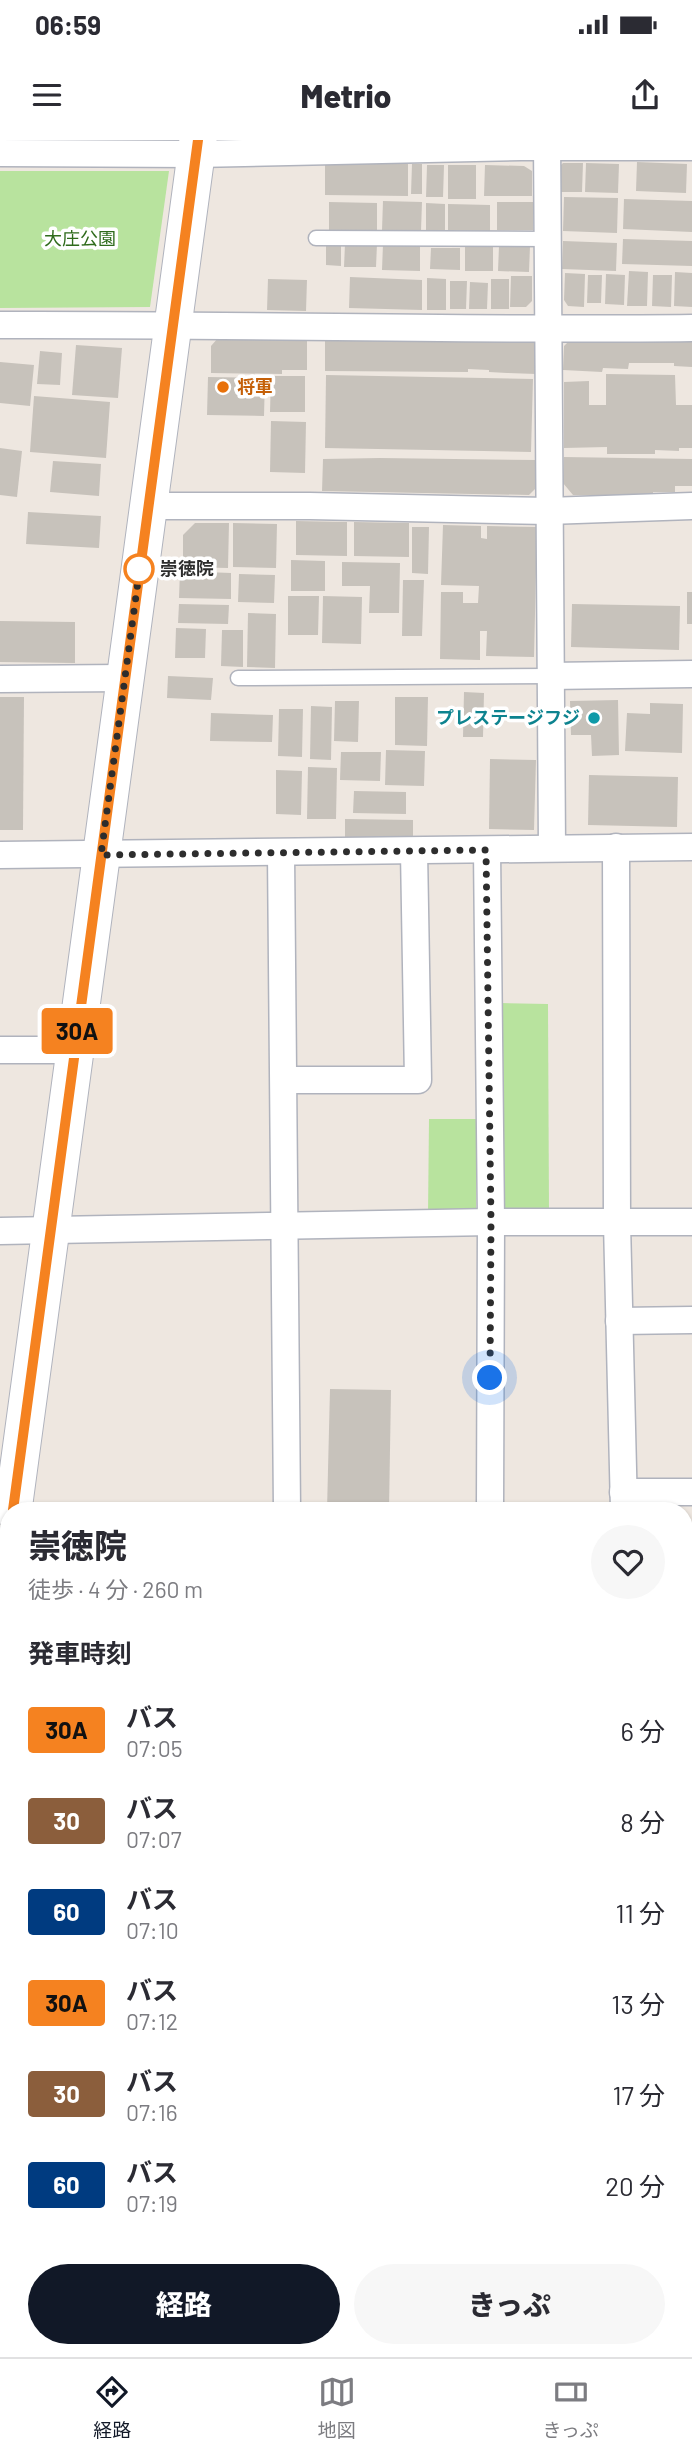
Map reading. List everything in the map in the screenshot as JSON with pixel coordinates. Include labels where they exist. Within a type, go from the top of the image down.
[{"type":"street","points":[[547,144],[552,847]]},
{"type":"street","points":[[0,153],[197,147],[547,144],[692,147]]},
{"type":"street","points":[[13,1502],[11,1434],[51,1229],[197,147]]},
{"type":"street","points":[[0,325],[547,330],[692,328]]},
{"type":"street","points":[[148,506],[548,511],[692,506]]},
{"type":"street","points":[[549,676],[692,674]]},
{"type":"street","points":[[0,679],[124,678]]},
{"type":"street","points":[[615,847],[617,1223],[623,1501],[692,1492]]},
{"type":"street","points":[[0,855],[692,847]]},
{"type":"street","points":[[486,850],[491,1222],[490,1502]]},
{"type":"street","points":[[284,1080],[418,1080],[414,851]]},
{"type":"street","points":[[281,853],[287,1502]]},
{"type":"street","points":[[0,1050],[75,1050]]},
{"type":"street","points":[[0,1231],[491,1222],[692,1222]]},
{"type":"street","points":[[619,1321],[692,1320]]},
{"type":"lane","points":[[316,238],[547,239]]},
{"type":"lane","points":[[238,678],[549,676]]},
{"type":"green space","name":"大庄公園","points":[[0,171],[169,171],[150,307],[0,308]]},
{"type":"green space","points":[[500,1003],[548,1004],[549,1210],[501,1211]]},
{"type":"green space","points":[[429,1119],[476,1119],[476,1213],[428,1214]]},
{"type":"building","points":[[637,162],[687,164],[686,193],[636,191]]},
{"type":"building","points":[[325,163],[408,164],[408,196],[325,195]]},
{"type":"building","points":[[563,163],[583,163],[582,192],[557,192],[558,168]]},
{"type":"building","points":[[586,163],[619,164],[618,193],[585,192]]},
{"type":"building","points":[[412,164],[422,164],[422,194],[411,194]]},
{"type":"building","points":[[427,165],[444,165],[443,197],[426,197]]},
{"type":"building","points":[[448,165],[476,165],[476,199],[448,199]]},
{"type":"building","points":[[485,165],[524,166],[532,171],[532,196],[484,196]]},
{"type":"building","points":[[564,197],[618,198],[617,233],[563,231]]},
{"type":"building","points":[[624,199],[692,201],[692,232],[623,229]]},
{"type":"building","points":[[383,201],[422,202],[421,231],[382,230]]},
{"type":"building","points":[[329,202],[377,203],[377,231],[329,231]]},
{"type":"building","points":[[497,202],[533,202],[533,230],[497,230]]},
{"type":"building","points":[[426,203],[445,204],[445,231],[426,231]]},
{"type":"building","points":[[448,204],[490,205],[490,231],[448,230]]},
{"type":"building","points":[[623,239],[692,241],[692,266],[622,264]]},
{"type":"building","points":[[563,241],[617,243],[616,271],[562,269]]},
{"type":"building","points":[[326,243],[341,244],[341,266],[326,265]]},
{"type":"building","points":[[345,244],[377,244],[376,267],[344,267]]},
{"type":"building","points":[[383,244],[420,244],[420,271],[382,270]]},
{"type":"building","points":[[499,246],[530,246],[529,272],[498,271]]},
{"type":"building","points":[[465,247],[493,247],[493,271],[465,271]]},
{"type":"building","points":[[431,248],[460,248],[460,270],[430,269]]},
{"type":"building","points":[[629,271],[648,272],[647,306],[627,306]]},
{"type":"building","points":[[675,272],[692,273],[692,307],[674,306]]},
{"type":"building","points":[[565,273],[585,274],[584,307],[568,306],[564,300]]},
{"type":"building","points":[[606,274],[625,275],[624,305],[605,304]]},
{"type":"building","points":[[588,275],[602,275],[601,303],[587,303]]},
{"type":"building","points":[[653,275],[672,275],[671,307],[652,306]]},
{"type":"building","points":[[511,276],[532,276],[532,301],[526,307],[510,307]]},
{"type":"building","points":[[350,277],[422,280],[422,310],[349,308]]},
{"type":"building","points":[[427,278],[446,279],[446,310],[427,310]]},
{"type":"building","points":[[268,279],[307,280],[306,311],[267,310]]},
{"type":"building","points":[[491,279],[509,279],[509,309],[491,309]]},
{"type":"building","points":[[450,281],[467,281],[466,309],[450,309]]},
{"type":"building","points":[[470,282],[488,283],[487,309],[469,309]]},
{"type":"building","points":[[573,337],[692,339],[692,367],[674,366],[674,363],[629,363],[628,369],[603,368],[602,372],[563,370],[564,346]]},
{"type":"building","points":[[218,338],[307,339],[307,370],[282,370],[282,374],[211,373],[211,346]]},
{"type":"building","points":[[325,338],[527,338],[536,344],[536,374],[468,369],[468,372],[325,371]]},
{"type":"building","points":[[76,345],[122,348],[118,398],[72,395]]},
{"type":"building","points":[[40,351],[62,353],[60,385],[37,384]]},
{"type":"building","points":[[0,362],[34,365],[30,406],[0,403]]},
{"type":"building","points":[[606,374],[675,375],[676,405],[692,405],[692,448],[679,448],[679,451],[655,450],[655,454],[607,454],[607,447],[564,448],[564,382],[589,381],[589,405],[606,405]]},
{"type":"building","points":[[326,375],[533,379],[531,452],[325,448]]},
{"type":"building","points":[[271,376],[305,376],[305,412],[270,412]]},
{"type":"building","points":[[208,377],[265,378],[264,416],[207,415]]},
{"type":"building","points":[[34,396],[110,402],[106,458],[30,452]]},
{"type":"building","points":[[271,421],[306,422],[305,473],[270,472]]},
{"type":"building","points":[[0,448],[22,451],[17,497],[0,495]]},
{"type":"building","points":[[564,457],[692,459],[692,486],[675,486],[675,492],[653,492],[653,496],[573,495],[563,483]]},
{"type":"building","points":[[323,459],[537,460],[536,488],[529,495],[322,491]]},
{"type":"building","points":[[53,461],[101,464],[99,496],[50,492]]},
{"type":"building","points":[[28,512],[101,516],[99,548],[26,544]]},
{"type":"building","points":[[296,521],[347,522],[347,556],[296,555]]},
{"type":"building","points":[[354,522],[409,523],[409,557],[354,556]]},
{"type":"building","points":[[195,523],[229,523],[228,568],[183,567],[183,535]]},
{"type":"building","points":[[233,523],[277,524],[276,568],[233,567]]},
{"type":"building","points":[[443,525],[481,526],[481,538],[487,539],[487,526],[537,527],[534,657],[486,656],[487,631],[480,631],[480,660],[440,659],[441,592],[463,592],[463,603],[478,603],[479,586],[441,585]]},
{"type":"building","points":[[412,527],[429,527],[428,574],[412,573]]},
{"type":"building","points":[[291,560],[325,561],[325,591],[291,591]]},
{"type":"building","points":[[342,562],[400,563],[399,613],[369,613],[370,586],[342,586]]},
{"type":"building","points":[[180,571],[231,573],[231,599],[179,598]]},
{"type":"building","points":[[239,574],[275,575],[274,603],[238,602]]},
{"type":"building","points":[[403,580],[424,580],[422,636],[402,636]]},
{"type":"building","points":[[687,592],[692,592],[692,624],[687,624]]},
{"type":"building","points":[[288,596],[319,596],[318,635],[288,635]]},
{"type":"building","points":[[323,596],[362,597],[361,644],[322,643]]},
{"type":"building","points":[[179,604],[229,605],[228,624],[178,623]]},
{"type":"building","points":[[572,604],[680,606],[679,650],[571,647]]},
{"type":"building","points":[[248,613],[276,614],[275,668],[247,667]]},
{"type":"building","points":[[0,621],[75,622],[75,663],[0,662]]},
{"type":"building","points":[[176,628],[206,629],[205,658],[175,658]]},
{"type":"building","points":[[222,630],[243,630],[243,667],[221,666]]},
{"type":"building","points":[[168,676],[213,678],[211,700],[167,698]]},
{"type":"building","points":[[464,692],[484,693],[483,737],[463,737]]},
{"type":"building","points":[[0,697],[24,697],[23,830],[0,830]]},
{"type":"building","points":[[395,697],[428,697],[427,746],[395,745]]},
{"type":"building","name":"プレステージフジ","points":[[618,700],[619,755],[592,756],[591,735],[571,735],[570,701]]},
{"type":"building","points":[[335,701],[359,701],[358,742],[334,741]]},
{"type":"building","points":[[650,703],[683,704],[682,753],[625,751],[627,713],[650,714]]},
{"type":"building","points":[[311,706],[332,707],[331,760],[310,759]]},
{"type":"building","points":[[279,709],[303,709],[302,757],[278,756]]},
{"type":"building","points":[[211,713],[273,715],[272,742],[210,741]]},
{"type":"building","points":[[386,750],[425,751],[424,786],[385,785]]},
{"type":"building","points":[[341,752],[381,752],[380,781],[340,780]]},
{"type":"building","points":[[490,759],[536,760],[534,830],[489,829]]},
{"type":"building","points":[[308,767],[337,768],[336,819],[307,819]]},
{"type":"building","points":[[276,770],[302,771],[301,815],[276,814]]},
{"type":"building","points":[[589,775],[678,777],[677,827],[588,825]]},
{"type":"building","points":[[354,791],[406,792],[406,814],[353,813]]},
{"type":"building","points":[[345,819],[413,820],[413,838],[345,837]]},
{"type":"building","points":[[330,1389],[391,1390],[389,1502],[327,1502]]},
{"type":"bus line","name":"30A","points":[[14,1502],[198,140]]},
{"type":"place","name":"将軍","points":[[223,387]]},
{"type":"place","name":"崇徳院","points":[[139,569]]},
{"type":"place","name":"プレステージフジ","points":[[594,718]]},
{"type":"route","points":[[139,569],[141,559],[101,855],[486,850],[491,1222],[490,1378]]}]
